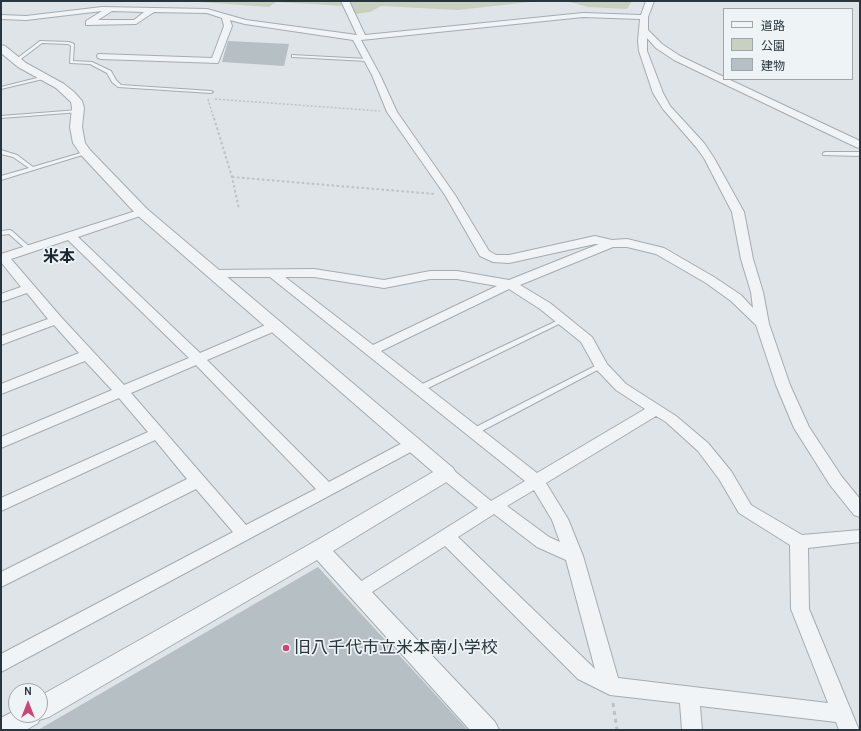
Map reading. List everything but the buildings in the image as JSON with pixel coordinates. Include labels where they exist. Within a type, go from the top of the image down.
[{"type":"street","points":[[345,1],[358,32],[367,60],[392,112],[450,195],[484,253],[493,258],[509,259],[595,240],[611,244],[627,243],[660,251],[730,293],[762,324]]},
{"type":"street","points":[[650,1],[644,17],[642,41],[643,51],[658,93],[666,107],[700,145],[709,158],[738,212],[747,259],[757,292],[762,324],[783,385],[802,428],[836,481],[860,511]]},
{"type":"street","points":[[192,2],[208,11],[245,22],[359,37],[583,14],[644,17]]},
{"type":"street","points":[[1,17],[26,18],[91,9],[112,8],[208,11]]},
{"type":"street","points":[[112,8],[89,23],[136,22],[152,9]]},
{"type":"street","points":[[101,56],[215,60],[228,26],[225,16]]},
{"type":"street","points":[[644,31],[659,46],[677,58],[723,80]]},
{"type":"street","points":[[1,48],[16,61],[60,86],[70,94],[76,101],[78,111],[76,127],[79,142],[86,152],[142,212],[446,473],[543,542],[574,556]]},
{"type":"street","points":[[723,80],[860,145]]},
{"type":"street","points":[[142,212],[2,258],[87,355],[121,391],[244,534]]},
{"type":"street","points":[[70,235],[198,359],[327,490]]},
{"type":"street","points":[[371,351],[510,284],[611,244]]},
{"type":"street","points":[[213,273],[314,273],[338,276],[360,282],[384,284],[430,275],[457,275],[510,284],[544,306],[587,340],[601,366],[621,387],[671,419],[703,447],[725,475],[745,509],[799,542],[860,536]]},
{"type":"street","points":[[273,273],[536,481],[560,519],[574,556],[610,686]]},
{"type":"street","points":[[1,298],[29,288]]},
{"type":"street","points":[[1,340],[56,320]]},
{"type":"street","points":[[1,443],[275,326]]},
{"type":"street","points":[[1,389],[87,355]]},
{"type":"street","points":[[358,592],[492,507],[656,409]]},
{"type":"street","points":[[1,505],[158,434]]},
{"type":"street","points":[[1,664],[413,444]]},
{"type":"street","points":[[48,704],[318,549],[446,473]]},
{"type":"street","points":[[1,580],[198,480]]},
{"type":"street","points":[[446,536],[585,673],[610,686],[689,696],[846,722]]},
{"type":"street","points":[[799,542],[800,608],[846,722]]},
{"type":"street","points":[[318,549],[486,730]]},
{"type":"street","points":[[689,696],[692,730]]},
{"type":"street","points":[[3,730],[15,723]]},
{"type":"lane","points":[[16,61],[41,42],[69,43],[73,45],[71,62],[91,63],[109,72],[114,81],[120,86],[128,88],[210,92]]},
{"type":"lane","points":[[293,56],[367,60]]},
{"type":"lane","points":[[1,88],[45,77]]},
{"type":"lane","points":[[1,117],[78,111]]},
{"type":"lane","points":[[1,152],[15,156],[33,168]]},
{"type":"lane","points":[[1,178],[86,152]]},
{"type":"lane","points":[[825,154],[860,154]]},
{"type":"lane","points":[[1,232],[10,232],[29,249]]},
{"type":"lane","points":[[419,389],[562,320]]},
{"type":"lane","points":[[473,432],[601,366]]},
{"type":"path","points":[[210,92],[208,99],[232,177],[239,209]]},
{"type":"path","points":[[208,99],[392,112]]},
{"type":"path","points":[[232,177],[450,195]]},
{"type":"path","points":[[610,686],[617,730]]},
{"type":"green space","points":[[539,1],[458,10],[381,6],[370,12],[355,14],[346,12],[344,6],[276,2],[269,7],[199,2]]},
{"type":"green space","points":[[566,1],[632,1],[627,9],[588,7]]},
{"type":"place","name":"旧八千代市立米本南小学校","points":[[286,648]]},
{"type":"district","name":"米本","points":[[59,257]]}]
